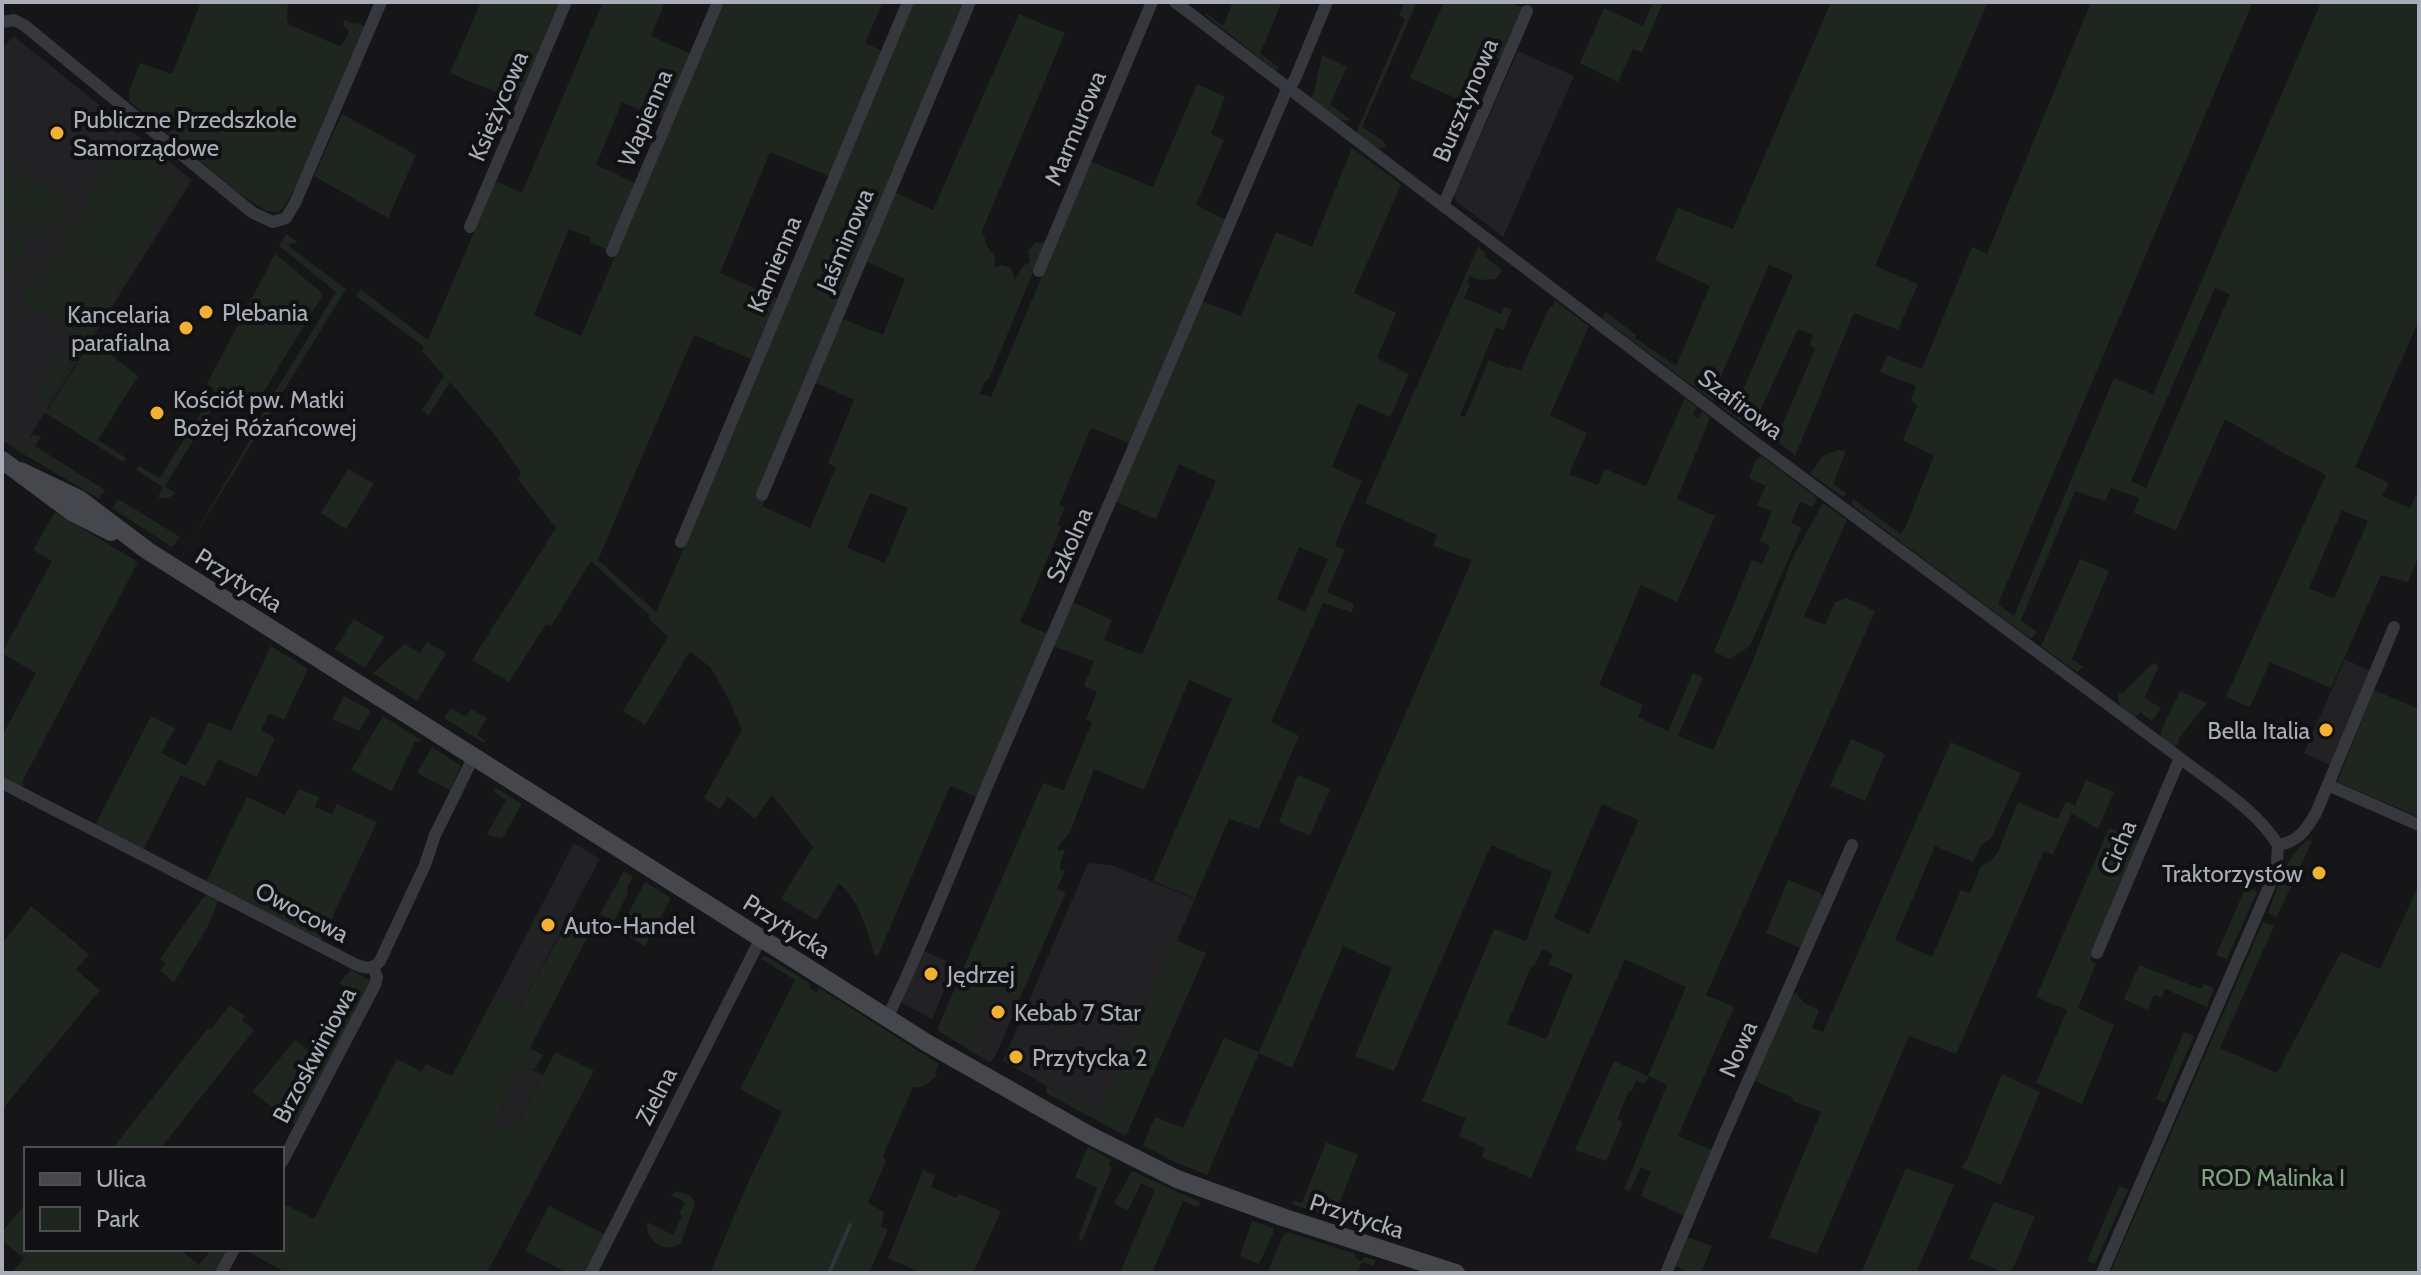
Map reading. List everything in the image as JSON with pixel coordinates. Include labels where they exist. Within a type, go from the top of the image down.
[{"type":"main road","name":"Przytycka","points":[[2,460],[79,499],[132,541],[887,1018],[1029,1102],[1177,1179],[1285,1218],[1456,1273]]},
{"type":"street","points":[[2,21],[14,20],[24,25],[253,213],[273,222],[286,218],[295,203],[381,2]]},
{"type":"street","name":"Księżycowa","points":[[470,227],[566,2]]},
{"type":"street","name":"Wapienna","points":[[612,251],[718,2]]},
{"type":"street","name":"Kamienna","points":[[681,542],[908,2]]},
{"type":"street","name":"Jaśminowa","points":[[762,495],[970,2]]},
{"type":"street","name":"Marmurowa","points":[[1039,271],[1152,2]]},
{"type":"street","name":"Szafirowa","points":[[1175,2],[1774,457],[2180,758],[2248,812],[2268,830],[2278,845]]},
{"type":"street","name":"Szkolna","points":[[887,1018],[928,930],[992,775],[1327,2]]},
{"type":"street","name":"Bursztynowa","points":[[1443,206],[1527,11]]},
{"type":"street","points":[[2102,1273],[2272,880],[2278,845],[2303,834],[2316,813],[2394,627]]},
{"type":"street","points":[[373,967],[380,961],[425,865],[435,835],[474,756]]},
{"type":"street","name":"Cicha","points":[[2097,953],[2180,758]]},
{"type":"street","name":"Owocowa","points":[[2,783],[349,961],[363,967],[373,967]]},
{"type":"street","points":[[2328,785],[2419,825]]},
{"type":"street","name":"Nowa","points":[[1666,1273],[1852,845]]},
{"type":"street","name":"Zielna","points":[[591,1273],[761,938]]},
{"type":"street","name":"Brzoskwiniowa","points":[[284,1158],[375,985],[373,967]]},
{"type":"street","points":[[221,1273],[233,1251]]},
{"type":"shaded area","points":[[14,36],[192,180],[20,452],[2,440],[2,48]]},
{"type":"shaded area","points":[[1518,51],[1574,76],[1503,237],[1456,201],[1454,195]]},
{"type":"shaded area","points":[[2345,659],[2370,671],[2330,765],[2304,753]]},
{"type":"shaded area","name":"Auto-Handel","points":[[574,843],[600,859],[519,1009],[494,997]]},
{"type":"shaded area","points":[[1088,863],[1111,865],[1195,899],[1100,1116],[1003,1061]]},
{"type":"shaded area","points":[[924,951],[955,965],[932,1019],[900,1002]]},
{"type":"shaded area","points":[[993,986],[1020,998],[995,1057],[990,1062],[984,1059],[983,1048],[970,1042]]},
{"type":"shaded area","points":[[521,1063],[543,1075],[514,1132],[495,1123]]},
{"type":"green space","points":[[201,2],[288,2],[287,20],[290,25],[339,46],[349,31],[343,25],[344,20],[364,26],[298,182],[279,212],[266,211],[240,194],[129,101],[129,91],[140,63],[172,74]]},
{"type":"green space","points":[[481,2],[561,2],[517,101],[450,73]]},
{"type":"green space","points":[[603,2],[665,2],[651,36],[700,58],[725,2],[883,2],[865,43],[882,51],[829,176],[770,152],[720,273],[777,298],[751,359],[694,335],[598,560],[656,612],[914,2],[965,4],[757,498],[764,502],[762,506],[810,528],[836,467],[828,463],[854,400],[814,382],[843,319],[883,335],[905,279],[866,261],[892,191],[933,210],[1019,14],[1065,33],[982,231],[985,243],[995,257],[994,267],[1003,265],[1011,268],[1015,280],[1023,266],[1030,262],[1028,251],[1035,243],[1045,243],[980,394],[991,397],[1089,165],[1092,162],[1153,187],[1197,84],[1225,97],[1211,134],[1224,140],[1196,205],[1226,220],[1132,444],[1091,428],[1059,505],[1065,507],[1057,525],[1061,527],[1020,622],[1048,634],[979,798],[950,786],[878,956],[874,955],[857,907],[839,883],[817,920],[781,899],[813,847],[772,795],[755,819],[728,797],[720,809],[704,798],[742,730],[711,668],[690,651],[645,725],[623,711],[668,637],[591,561],[551,626],[546,624],[509,682],[472,660],[556,528],[518,479],[521,473],[498,439],[450,382],[429,415],[421,410],[444,376],[422,351],[424,347],[356,296],[360,289],[428,340],[496,181],[522,193]],"holes":[[[622,102],[672,123],[581,336],[534,315],[569,229],[591,238],[590,242],[608,250],[637,184],[596,165]],[[870,493],[908,508],[885,563],[847,548]]]},
{"type":"green space","points":[[1233,2],[1282,2],[1260,53],[1279,68],[1276,71],[1205,15],[1205,12],[1223,26]]},
{"type":"green space","points":[[1405,2],[1417,2],[1362,127],[1382,140],[1386,146],[1380,149],[1356,133],[1405,19],[1399,15]]},
{"type":"green space","points":[[1444,2],[1507,2],[1524,8],[1501,60],[1479,50],[1458,99],[1410,78]]},
{"type":"green space","points":[[1653,2],[1663,2],[1642,52],[1633,49],[1618,82],[1580,63],[1604,8],[1643,26]]},
{"type":"green space","points":[[1831,2],[1988,2],[1875,266],[1918,284],[1898,330],[1854,313],[1795,456],[1776,440],[1815,349],[1810,344],[1813,335],[1798,329],[1754,424],[1764,432],[1758,434],[1720,406],[1724,399],[1735,408],[1793,275],[1769,265],[1714,392],[1713,401],[1602,318],[1606,312],[1636,335],[1635,338],[1676,366],[1710,286],[1655,260],[1678,208],[1733,229]]},
{"type":"green space","points":[[2091,2],[2253,2],[1998,604],[2014,616],[2114,378],[2153,394],[2321,2],[2419,2],[2419,320],[2355,467],[2389,483],[2382,496],[2410,508],[2419,489],[2419,556],[2408,582],[2381,575],[2331,688],[2270,662],[2250,707],[2226,697],[2326,475],[2225,419],[2176,530],[2134,513],[2139,498],[2111,488],[2105,501],[2075,491],[2021,620],[2037,632],[2031,639],[1853,506],[1852,498],[1901,534],[1905,528],[1934,456],[1903,440],[1917,406],[1911,400],[1916,386],[1880,372],[1887,355],[1922,369],[1972,247],[1987,254]],"holes":[[[2215,288],[2230,294],[2146,488],[2131,481]],[[2342,510],[2368,521],[2334,599],[2309,588]]]},
{"type":"green space","points":[[1322,55],[1347,67],[1330,104],[1351,120],[1340,120],[1311,97]]},
{"type":"green space","points":[[342,114],[416,155],[388,218],[314,176]]},
{"type":"green space","points":[[121,145],[183,184],[48,399],[38,393],[88,313],[66,300],[65,304],[83,315],[72,334],[53,322],[55,318],[37,306],[33,311],[23,305],[23,301],[33,284],[46,291],[47,288],[36,281],[56,250],[107,282],[109,279],[58,246]]},
{"type":"green space","points":[[1352,148],[1401,184],[1354,293],[1396,313],[1377,358],[1409,374],[1390,417],[1358,403],[1332,467],[1362,481],[1335,546],[1345,550],[1327,592],[1354,604],[1352,612],[1323,603],[1271,722],[1299,736],[1259,829],[1229,819],[1195,898],[1153,881],[1232,699],[1189,680],[1144,790],[1094,769],[1070,832],[1057,848],[1059,851],[1065,849],[1059,869],[1065,871],[1057,889],[1066,892],[1020,998],[993,987],[970,1042],[983,1048],[984,1059],[937,1030],[1043,783],[1064,790],[1092,722],[1086,719],[1097,692],[1084,686],[1094,661],[1053,646],[1072,602],[1112,620],[1104,640],[1142,655],[1216,481],[1179,464],[1156,519],[1116,502],[1202,301],[1241,316],[1276,232],[1312,247]],"holes":[[[1299,547],[1328,559],[1305,612],[1277,599]]]},
{"type":"green space","points":[[2,163],[69,204],[46,240],[56,224],[45,217],[34,224],[44,231],[41,237],[2,212]]},
{"type":"green space","points":[[19,234],[26,240],[22,256],[15,267],[2,277],[2,246],[11,235]]},
{"type":"green space","points":[[286,234],[298,242],[290,244],[290,247],[346,289],[185,552],[258,426],[264,410],[336,292],[279,246]]},
{"type":"green space","points":[[1478,247],[1502,270],[1496,279],[1480,280],[1470,276],[1464,298],[1501,314],[1504,307],[1512,310],[1503,330],[1496,327],[1460,416],[1465,417],[1489,360],[1521,370],[1555,301],[1589,326],[1550,415],[1587,433],[1569,474],[1598,485],[1605,469],[1646,486],[1685,398],[1697,407],[1693,414],[1698,418],[1702,411],[1710,418],[1677,499],[1715,516],[1677,602],[1641,585],[1599,685],[1643,705],[1638,717],[1668,731],[1693,673],[1703,678],[1678,736],[1713,750],[1752,663],[1793,557],[1823,503],[1847,520],[1804,616],[1825,625],[1835,602],[1846,598],[1875,611],[1706,995],[1734,1007],[1678,1136],[1712,1150],[1685,1216],[1641,1196],[1651,1171],[1641,1167],[1630,1191],[1624,1189],[1667,1085],[1649,1076],[1645,1084],[1636,1080],[1617,1119],[1623,1122],[1606,1161],[1575,1150],[1614,1061],[1648,1076],[1686,987],[1625,959],[1531,1178],[1482,1157],[1485,1148],[1459,1136],[1466,1118],[1422,1101],[1494,929],[1526,941],[1552,872],[1491,845],[1394,1071],[1355,1056],[1392,968],[1343,946],[1292,1068],[1259,1053],[1207,1175],[1143,1145],[1155,1117],[1183,1128],[1224,1038],[1259,1052],[1472,560],[1433,546],[1437,535],[1365,503]],"holes":[[[1602,804],[1639,820],[1589,934],[1554,918]],[[1542,949],[1553,954],[1548,964],[1573,975],[1546,1039],[1507,1024]]]},
{"type":"green space","points":[[275,254],[322,296],[255,406],[225,389],[165,486],[175,493],[167,498],[158,497],[163,487],[136,470],[139,466],[160,478],[215,390],[207,384]]},
{"type":"green space","points":[[92,340],[138,376],[98,440],[126,458],[123,462],[44,412],[42,416],[39,414],[44,407],[48,409]]},
{"type":"green space","points":[[41,436],[35,446],[105,490],[99,499],[20,452],[27,438]]},
{"type":"green space","points":[[1837,450],[1846,451],[1833,484],[1847,494],[1843,497],[1810,474],[1823,456]]},
{"type":"green space","points":[[1761,456],[1817,498],[1813,507],[1800,502],[1791,523],[1802,528],[1750,646],[1730,659],[1714,652],[1752,560],[1762,564],[1770,546],[1760,541],[1772,511],[1757,505],[1766,486],[1749,478],[1755,461]]},
{"type":"green space","points":[[348,469],[374,484],[346,529],[321,513]]},
{"type":"green space","points":[[118,499],[180,537],[172,547],[112,508]]},
{"type":"green space","points":[[55,512],[138,562],[21,789],[2,779],[2,736],[36,673],[2,653],[52,561],[33,550]]},
{"type":"green space","points":[[2080,559],[2109,571],[2072,659],[2083,667],[2077,672],[2041,646]]},
{"type":"green space","points":[[354,619],[384,637],[365,668],[335,649]]},
{"type":"green space","points":[[427,642],[446,653],[417,701],[373,673],[404,644],[420,653]]},
{"type":"green space","points":[[271,646],[308,669],[284,720],[269,713],[261,730],[275,738],[257,777],[218,759],[205,786],[181,775],[143,850],[95,825],[151,716],[175,728],[161,753],[186,766],[209,722],[231,731]]},
{"type":"green space","points":[[2153,663],[2159,666],[2144,698],[2161,708],[2152,721],[2140,712],[2135,718],[2122,707],[2118,697],[2119,692],[2122,694]]},
{"type":"green space","points":[[2374,690],[2419,709],[2419,817],[2337,782]]},
{"type":"green space","points":[[2180,691],[2207,703],[2175,746],[2161,736],[2161,731]]},
{"type":"green space","points":[[344,696],[371,711],[359,731],[332,719]]},
{"type":"green space","points":[[451,708],[466,717],[471,709],[487,718],[477,735],[485,740],[484,743],[444,718]]},
{"type":"green space","points":[[383,716],[421,740],[419,743],[415,741],[392,791],[351,770]]},
{"type":"green space","points":[[1851,739],[1885,754],[1865,801],[1830,786]]},
{"type":"green space","points":[[1951,742],[2021,773],[1991,838],[1981,846],[1973,862],[1935,846],[1895,940],[1932,957],[1961,890],[1970,893],[1981,866],[1998,852],[2018,802],[2058,819],[2066,801],[2075,806],[2086,780],[2114,792],[2098,829],[2072,813],[2053,854],[2044,851],[1956,1054],[1909,1036],[1817,1254],[1769,1237],[1821,1112],[1753,1080],[1790,996],[1796,992],[1804,1003],[1819,1010],[1812,1028],[1823,1032]]},
{"type":"green space","points":[[432,747],[461,766],[450,790],[417,773]]},
{"type":"green space","points":[[1298,775],[1330,789],[1310,836],[1279,822]]},
{"type":"green space","points":[[496,788],[522,804],[502,839],[487,834],[506,800],[494,792]]},
{"type":"green space","points":[[299,789],[319,797],[315,807],[332,814],[337,804],[377,822],[321,941],[206,882],[247,797],[285,815]]},
{"type":"green space","points":[[2109,828],[2139,841],[2090,960],[2096,964],[2078,1008],[2114,1025],[2082,1104],[2036,1083],[2067,1010],[2036,997]]},
{"type":"green space","points":[[2308,840],[2312,841],[2277,917],[2268,913],[2288,863]]},
{"type":"green space","points":[[624,871],[633,877],[614,921],[600,914]]},
{"type":"green space","points":[[1788,880],[1821,893],[1822,899],[1801,948],[1766,933]]},
{"type":"green space","points":[[645,882],[671,898],[645,946],[619,930]]},
{"type":"green space","name":"ROD Malinka I","points":[[2419,885],[2419,1273],[2110,1273],[2263,922],[2274,926],[2220,1048],[2277,1073],[2341,952],[2380,969]]},
{"type":"green space","points":[[2246,887],[2257,892],[2227,959],[2216,955]]},
{"type":"green space","points":[[209,894],[219,899],[208,926],[174,982],[160,971],[166,963],[160,959],[202,899]]},
{"type":"green space","points":[[31,906],[89,954],[76,970],[100,990],[2,1110],[2,944]]},
{"type":"green space","points":[[565,926],[587,938],[530,1048],[543,1055],[534,1070],[521,1064],[495,1123],[514,1132],[555,1052],[594,1071],[487,1273],[286,1273],[248,1251],[284,1251],[284,1204],[314,1219],[397,1059],[421,1072],[426,1064],[452,1076],[494,997],[519,1009]]},
{"type":"green space","points":[[1175,940],[1206,953],[1126,1136],[1046,1093],[1047,1086],[1100,1115]]},
{"type":"green space","points":[[766,956],[811,984],[809,988],[816,992],[819,988],[939,1064],[932,1080],[923,1086],[913,1087],[883,1156],[886,1161],[868,1203],[884,1212],[881,1227],[888,1230],[869,1273],[710,1273],[782,1112],[740,1089],[795,980],[760,958]]},
{"type":"green space","points":[[2139,965],[2201,989],[2204,984],[2214,988],[2207,1007],[2165,989],[2161,998],[2154,995],[2148,1010],[2124,999]]},
{"type":"green space","points":[[351,970],[371,981],[295,1125],[253,1092],[295,1040],[317,1056],[359,999],[339,983]]},
{"type":"green space","points":[[230,1005],[245,1016],[242,1021],[254,1030],[162,1147],[114,1147],[208,1028],[211,1029]]},
{"type":"green space","points":[[2184,1032],[2194,1036],[2165,1103],[2156,1099]]},
{"type":"green space","points":[[2002,1074],[2040,1092],[2001,1185],[1961,1167],[1966,1162]]},
{"type":"green space","points":[[1326,1142],[1358,1155],[1334,1218],[1292,1204],[1293,1200],[1302,1203]]},
{"type":"green space","points":[[1088,1147],[1111,1160],[1109,1165],[1112,1167],[1083,1239],[1079,1242],[1097,1188],[1075,1177]]},
{"type":"green space","points":[[1906,1168],[1954,1185],[1916,1273],[1861,1273]]},
{"type":"green space","points":[[923,1170],[935,1175],[931,1187],[957,1198],[959,1194],[1001,1211],[973,1273],[921,1273],[888,1258]]},
{"type":"green space","points":[[1132,1171],[1200,1202],[1198,1207],[1183,1201],[1152,1273],[1120,1273],[1155,1190],[1141,1183],[1128,1211],[1114,1203]]},
{"type":"green space","points":[[2119,1186],[2128,1190],[2095,1264],[2087,1261]]},
{"type":"green space","points":[[677,1191],[691,1196],[695,1203],[681,1243],[663,1247],[649,1235],[647,1222],[673,1235],[685,1202],[671,1195]]},
{"type":"green space","points":[[1994,1202],[2035,1216],[2011,1273],[1969,1258]]},
{"type":"green space","points":[[24,1205],[24,1251],[182,1251],[199,1265],[210,1251],[227,1251],[214,1273],[12,1273],[24,1258],[2,1241],[2,1232]]},
{"type":"green space","points":[[549,1206],[604,1234],[584,1273],[567,1273],[525,1251]]},
{"type":"green space","points":[[1252,1221],[1273,1228],[1259,1264],[1240,1256]]},
{"type":"green space","points":[[1288,1232],[1355,1254],[1355,1258],[1361,1261],[1365,1257],[1375,1260],[1374,1266],[1362,1262],[1357,1273],[1267,1273],[1283,1236]]},
{"type":"green space","points":[[1687,1237],[1712,1246],[1701,1273],[1691,1273],[1675,1266]]},
{"type":"waterway","points":[[829,1273],[850,1225]]},
{"type":"place","name":"Publiczne Przedszkole Samorządowe","points":[[57,133]]},
{"type":"place","name":"Plebania","points":[[206,312]]},
{"type":"place","name":"Kancelaria parafialna","points":[[186,328]]},
{"type":"place","name":"Kościół pw. Matki Bożej Różańcowej","points":[[157,413]]},
{"type":"place","name":"Bella Italia","points":[[2326,730]]},
{"type":"place","name":"Traktorzystów","points":[[2319,873]]},
{"type":"place","name":"Auto-Handel","points":[[548,925]]},
{"type":"place","name":"Jędrzej","points":[[931,974]]},
{"type":"place","name":"Kebab 7 Star","points":[[998,1012]]},
{"type":"place","name":"Przytycka 2","points":[[1016,1057]]}]
